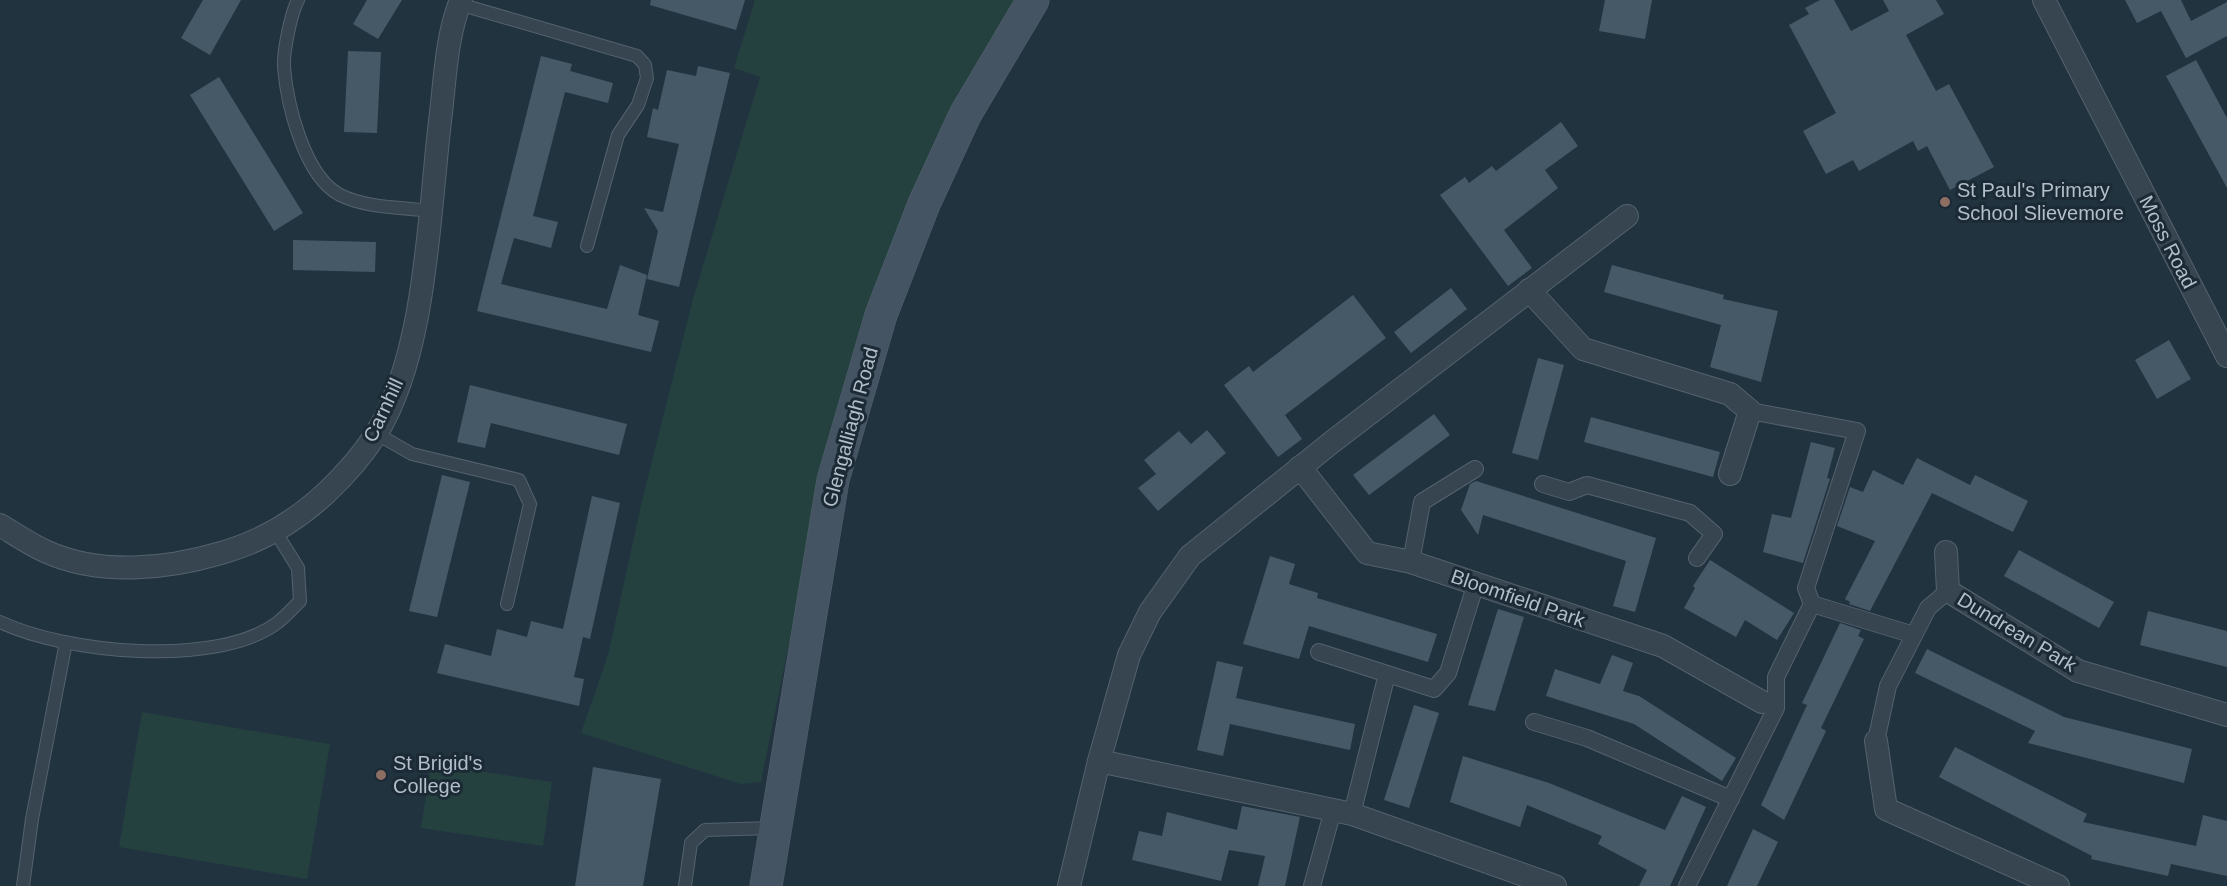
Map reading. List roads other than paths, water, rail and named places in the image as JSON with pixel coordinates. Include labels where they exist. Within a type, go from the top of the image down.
[{"type":"main road","name":"Glengalliagh Road","points":[[766,886],[833,480],[881,315],[924,204],[965,115],[1033,0]]},
{"type":"street","name":"Moss Road","points":[[2043,0],[2227,356]]},
{"type":"street","name":"Carnhill","points":[[0,525],[47,552],[79,562],[137,567],[190,562],[240,548],[274,531],[310,508],[347,473],[376,434],[396,392],[409,348],[421,296],[448,56],[460,2]]},
{"type":"street","points":[[1069,886],[1099,761],[1129,655],[1150,612],[1190,556],[1300,467],[1627,216]]},
{"type":"street","points":[[1529,290],[1583,349],[1730,394],[1750,411],[1857,431],[1806,588],[1812,604],[1776,677],[1769,705],[1731,799],[1687,886]]},
{"type":"street","points":[[1730,474],[1750,411]]},
{"type":"street","name":"Bloomfield Park","points":[[1300,467],[1367,553],[1411,562],[1663,646],[1769,705]]},
{"type":"street","points":[[1411,562],[1422,502],[1475,469]]},
{"type":"street","points":[[1543,484],[1569,492],[1587,485],[1690,513],[1714,534],[1697,558]]},
{"type":"street","name":"Dundrean Park","points":[[1946,552],[1948,591],[2078,671],[2227,715]]},
{"type":"street","points":[[1319,652],[1434,689],[1448,673],[1476,583]]},
{"type":"street","points":[[1948,591],[1928,608],[1888,686],[1876,741],[1886,809],[2058,886]]},
{"type":"street","points":[[1812,604],[1914,635]]},
{"type":"street","points":[[1312,886],[1343,812],[1387,674]]},
{"type":"street","points":[[1534,722],[1587,738],[1731,799]]},
{"type":"street","points":[[1099,761],[1343,812],[1523,880],[1555,886]]},
{"type":"lane","points":[[298,0],[284,65],[289,102],[304,150],[321,176],[337,194],[362,202],[430,211]]},
{"type":"lane","points":[[460,2],[637,56],[645,65],[647,78],[638,105],[618,135],[587,246]]},
{"type":"lane","points":[[376,434],[412,453],[519,480],[530,504],[507,604]]},
{"type":"lane","points":[[0,622],[66,642],[105,650],[162,652],[234,642],[276,624],[300,601],[298,568],[274,531]]},
{"type":"lane","points":[[23,886],[32,819],[66,642]]},
{"type":"lane","points":[[685,886],[691,843],[705,830],[775,828]]},
{"type":"place","name":"St Paul's Primary School Slievemore","points":[[1945,202]]},
{"type":"place","name":"St Brigid's College","points":[[381,775]]}]
